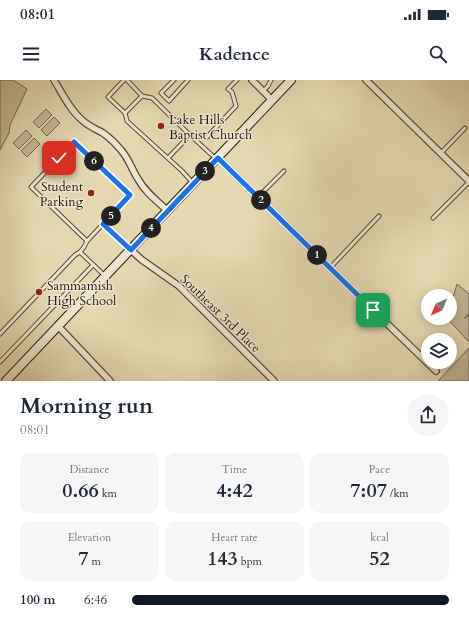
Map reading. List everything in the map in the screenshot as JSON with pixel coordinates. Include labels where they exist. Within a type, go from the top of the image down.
[{"type":"street","points":[[54,80],[78,116],[88,125],[105,134],[114,142],[128,159],[142,186],[168,211]]},
{"type":"street","points":[[252,80],[272,100]]},
{"type":"street","points":[[6,381],[291,80]]},
{"type":"street","points":[[366,80],[469,181]]},
{"type":"street","points":[[217,158],[436,371]]},
{"type":"street","name":"Southeast 3rd Place","points":[[131,250],[142,260],[179,286],[274,381]]},
{"type":"street","points":[[58,326],[110,381]]},
{"type":"lane","points":[[124,80],[108,96],[125,113],[127,121],[182,171],[193,184]]},
{"type":"lane","points":[[127,80],[142,96],[152,98],[190,135],[217,158]]},
{"type":"lane","points":[[174,80],[161,93],[169,101],[188,80]]},
{"type":"lane","points":[[207,137],[236,106],[232,92],[228,89],[236,80]]},
{"type":"lane","points":[[263,91],[271,80]]},
{"type":"lane","points":[[125,113],[142,96]]},
{"type":"lane","points":[[441,153],[465,128]]},
{"type":"lane","points":[[168,158],[190,135]]},
{"type":"lane","points":[[0,334],[75,255],[80,252],[86,241],[130,195],[74,142],[31,187],[86,241]]},
{"type":"lane","points":[[258,197],[284,171]]},
{"type":"lane","points":[[434,218],[469,181]]},
{"type":"lane","points":[[330,268],[379,216]]},
{"type":"lane","points":[[103,224],[131,250]]},
{"type":"lane","points":[[80,252],[105,277]]},
{"type":"lane","points":[[0,362],[93,265]]},
{"type":"shaded area","points":[[0,80],[13,80],[27,89],[10,125],[9,133],[0,150]]},
{"type":"shaded area","points":[[46,109],[52,115],[39,128],[33,122]]},
{"type":"shaded area","points":[[54,117],[60,123],[47,136],[41,130]]},
{"type":"shaded area","points":[[26,130],[32,136],[19,149],[13,143]]},
{"type":"shaded area","points":[[34,138],[40,144],[27,157],[21,151]]},
{"type":"shaded area","points":[[457,284],[469,294],[469,342],[453,325],[457,325],[457,289],[456,289]]},
{"type":"shaded area","points":[[469,348],[469,381],[438,381],[449,369],[457,369],[457,361]]},
{"type":"waterway","points":[[465,318],[469,314]]},
{"type":"place","name":"Lake Hills Baptist Church","points":[[161,126]]},
{"type":"place","name":"Student Parking","points":[[91,193]]},
{"type":"place","name":"Sammamish High School","points":[[39,292]]},
{"type":"route","points":[[59,158],[74,142],[130,195],[103,224],[131,250],[218,158],[373,310]]}]
